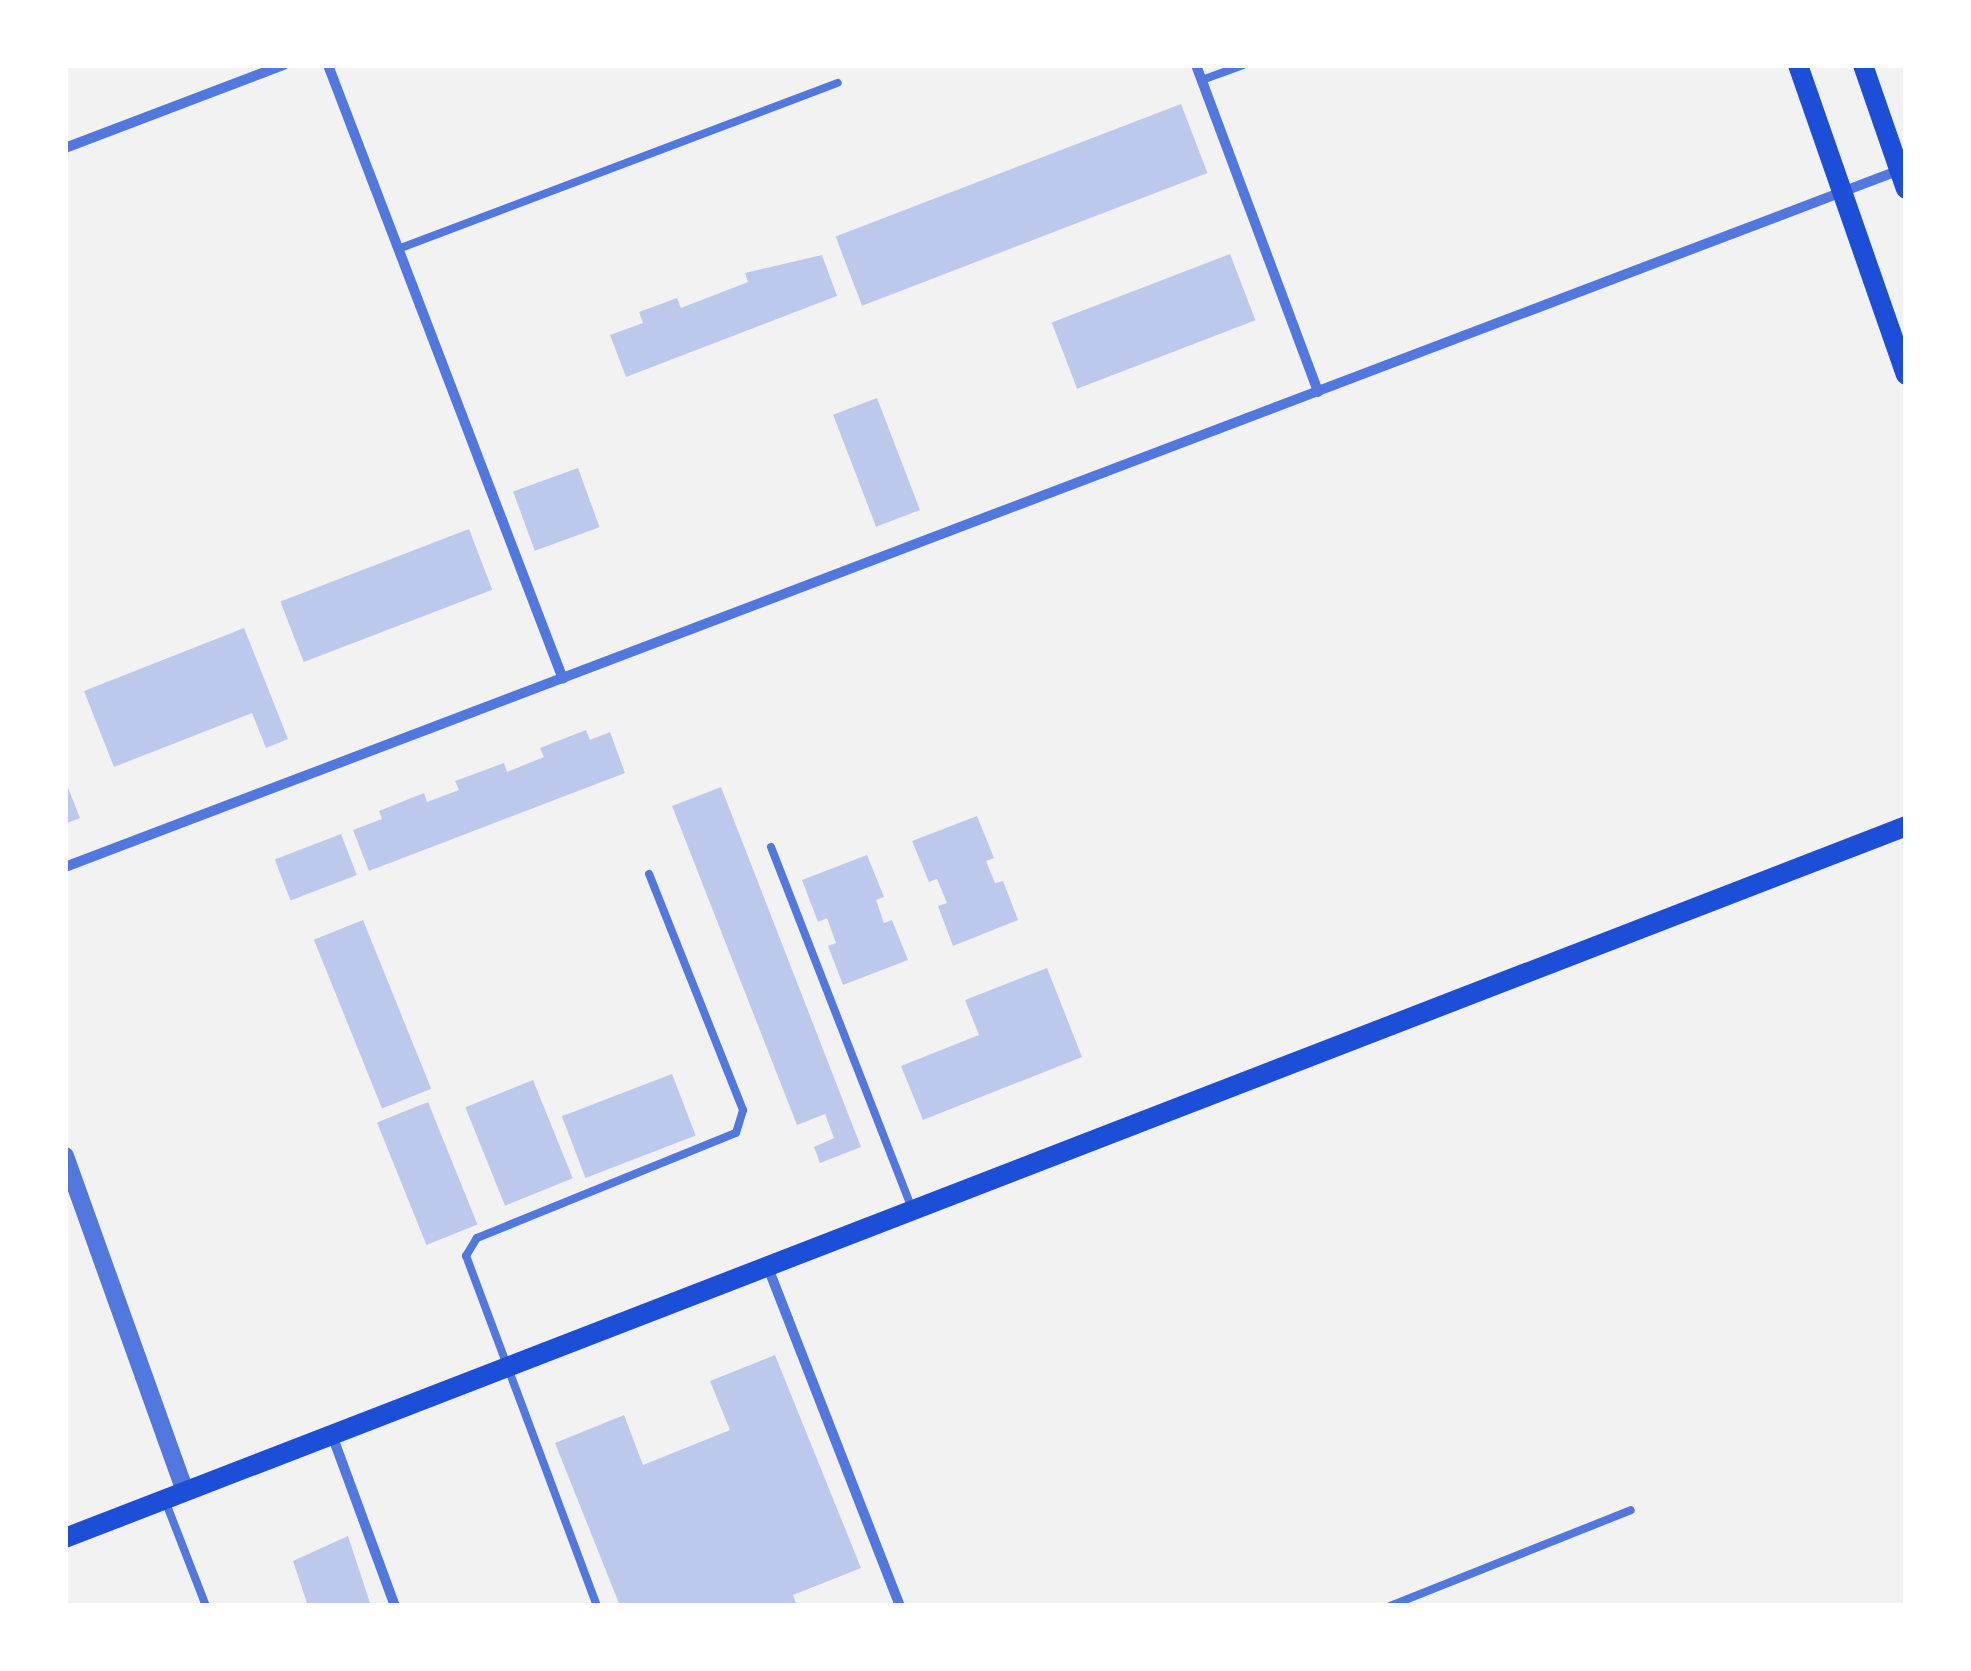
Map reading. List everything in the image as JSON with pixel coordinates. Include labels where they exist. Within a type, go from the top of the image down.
[{"type":"main road","points":[[1798,65],[1906,376]]},
{"type":"main road","points":[[1863,65],[1904,176]]},
{"type":"main road","points":[[65,1538],[1906,826]]},
{"type":"street","points":[[65,148],[284,65]]},
{"type":"street","points":[[328,65],[562,679]]},
{"type":"street","points":[[1196,65],[1318,392]]},
{"type":"street","points":[[65,868],[1842,192],[1904,176]]},
{"type":"street","points":[[65,1156],[185,1491]]},
{"type":"street","points":[[767,1264],[900,1606]]},
{"type":"street","points":[[331,1434],[395,1606]]},
{"type":"lane","points":[[1202,80],[1242,65]]},
{"type":"lane","points":[[398,249],[838,83]]},
{"type":"lane","points":[[772,848],[912,1208]]},
{"type":"lane","points":[[597,1606],[466,1268],[478,1238],[736,1133],[743,1110],[649,874]]},
{"type":"lane","points":[[164,1499],[206,1606]]},
{"type":"lane","points":[[1390,1606],[1631,1510]]},
{"type":"building","points":[[1181,104],[1208,173],[862,306],[836,237]]},
{"type":"building","points":[[1230,254],[1255,320],[1077,389],[1052,322]]},
{"type":"building","points":[[822,255],[837,296],[626,377],[610,335],[643,323],[639,312],[677,298],[681,308],[748,282],[745,273]]},
{"type":"building","points":[[877,398],[920,510],[876,527],[833,415]]},
{"type":"building","points":[[578,468],[600,527],[535,551],[513,492]]},
{"type":"building","points":[[469,529],[492,590],[304,662],[280,601]]},
{"type":"building","points":[[244,628],[288,739],[266,748],[252,713],[114,767],[84,691]]},
{"type":"building","points":[[586,730],[590,740],[610,732],[625,773],[369,871],[353,830],[382,819],[379,811],[424,793],[427,802],[459,790],[455,781],[504,763],[507,772],[544,757],[540,748]]},
{"type":"building","points":[[65,780],[80,818],[65,824]]},
{"type":"building","points":[[721,787],[861,1147],[820,1163],[814,1147],[834,1138],[825,1114],[797,1125],[672,806]]},
{"type":"building","points":[[977,816],[994,858],[986,861],[995,883],[1003,881],[1018,920],[953,946],[938,906],[947,903],[937,879],[929,882],[912,841]]},
{"type":"building","points":[[341,834],[357,875],[290,901],[275,859]]},
{"type":"building","points":[[867,855],[884,897],[876,900],[884,923],[892,920],[908,960],[843,985],[828,946],[836,943],[827,918],[818,922],[802,880]]},
{"type":"building","points":[[363,920],[431,1089],[382,1109],[314,940]]},
{"type":"building","points":[[1047,968],[1082,1057],[923,1120],[901,1066],[979,1035],[965,1000]]},
{"type":"building","points":[[672,1074],[696,1136],[585,1178],[562,1116]]},
{"type":"building","points":[[533,1080],[573,1178],[505,1206],[465,1107]]},
{"type":"building","points":[[428,1102],[477,1224],[426,1245],[377,1123]]},
{"type":"building","points":[[775,1355],[861,1568],[793,1595],[797,1606],[620,1606],[555,1443],[624,1415],[643,1465],[730,1430],[710,1381]]},
{"type":"building","points":[[348,1536],[371,1606],[308,1606],[293,1561]]}]
